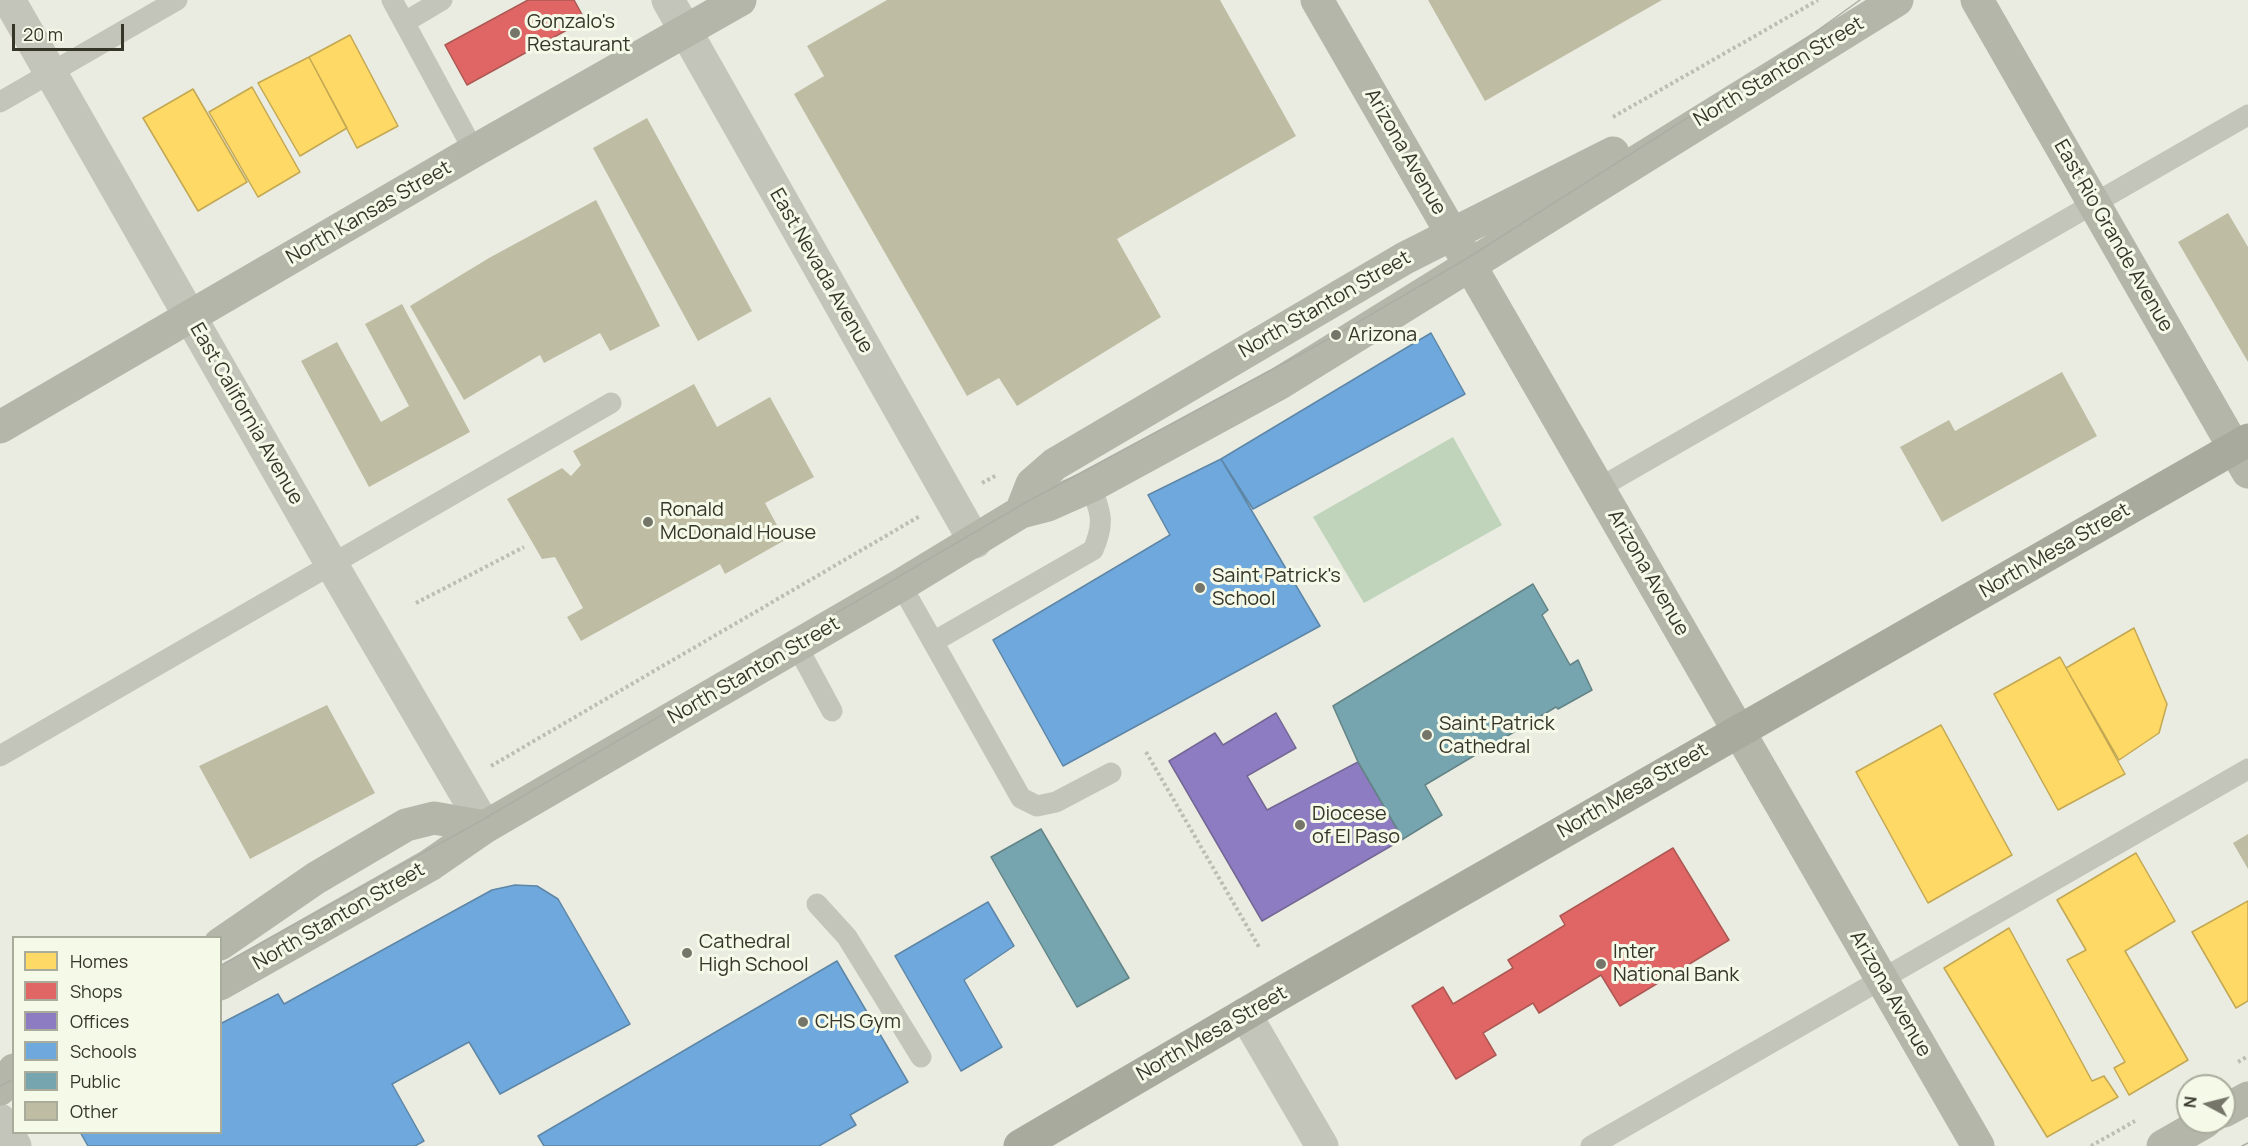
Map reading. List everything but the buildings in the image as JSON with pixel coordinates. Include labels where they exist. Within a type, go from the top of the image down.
[{"type":"main road","name":"North Mesa Street","points":[[1020,1146],[1740,730],[2244,453]]},
{"type":"street","name":"East California Avenue","points":[[9,0],[332,565],[486,827]]},
{"type":"street","name":"East Nevada Avenue","points":[[668,0],[975,542]]},
{"type":"street","name":"North Kansas Street","points":[[0,427],[474,151],[740,0]]},
{"type":"street","name":"Arizona Avenue","points":[[1317,0],[1978,1146]]},
{"type":"street","name":"North Stanton Street","points":[[222,983],[430,866],[486,827],[975,542],[1021,512],[1048,505],[1091,486],[1280,383],[1470,267],[1661,144],[1897,0]]},
{"type":"street","name":"East Rio Grande Avenue","points":[[1977,0],[2094,203],[2244,453]]},
{"type":"street","name":"North Stanton Street","points":[[1021,512],[1032,484],[1055,464],[1451,233],[1613,153],[1661,144]]},
{"type":"street","name":"North Stanton Street","points":[[222,943],[316,878],[406,825],[434,818],[486,827]]},
{"type":"street","points":[[1245,1014],[1322,1146]]},
{"type":"street","points":[[0,1089],[12,1073]]},
{"type":"street","points":[[0,1120],[15,1146]]},
{"type":"street","points":[[2163,1146],[2184,1134]]},
{"type":"lane","points":[[0,102],[177,0]]},
{"type":"lane","points":[[392,0],[474,151]]},
{"type":"lane","points":[[405,22],[442,0]]},
{"type":"lane","points":[[1599,488],[2248,115]]},
{"type":"lane","points":[[0,756],[611,403]]},
{"type":"lane","points":[[933,642],[1093,550],[1102,530],[1099,508],[1091,486]]},
{"type":"lane","points":[[901,585],[1021,798],[1038,806],[1056,802],[1111,773]]},
{"type":"lane","points":[[797,646],[832,711]]},
{"type":"lane","points":[[1591,1146],[1883,981],[2248,769]]},
{"type":"lane","points":[[817,904],[847,937],[921,1057]]},
{"type":"path","points":[[416,603],[524,547]]},
{"type":"path","points":[[1146,752],[1259,947]]},
{"type":"green space","points":[[1453,437],[1502,525],[1364,603],[1313,517]]},
{"type":"tram line","points":[[222,965],[482,820],[1023,504],[1336,335],[1466,259],[1764,69],[1860,0]]},
{"type":"tram line","points":[[0,1086],[12,1080]]},
{"type":"tram line","points":[[2242,1146],[2248,1143]]},
{"type":"place","name":"Gonzalo's Restaurant","points":[[515,33]]},
{"type":"place","name":"Arizona","points":[[1336,335]]},
{"type":"place","name":"Ronald McDonald House","points":[[648,522]]},
{"type":"place","name":"Saint Patrick's School","points":[[1200,588]]},
{"type":"place","name":"Saint Patrick Cathedral","points":[[1427,735]]},
{"type":"place","name":"Diocese of El Paso","points":[[1300,825]]},
{"type":"place","name":"Cathedral High School","points":[[687,953]]},
{"type":"place","name":"Inter National Bank","points":[[1601,964]]},
{"type":"place","name":"CHS Gym","points":[[803,1022]]}]
